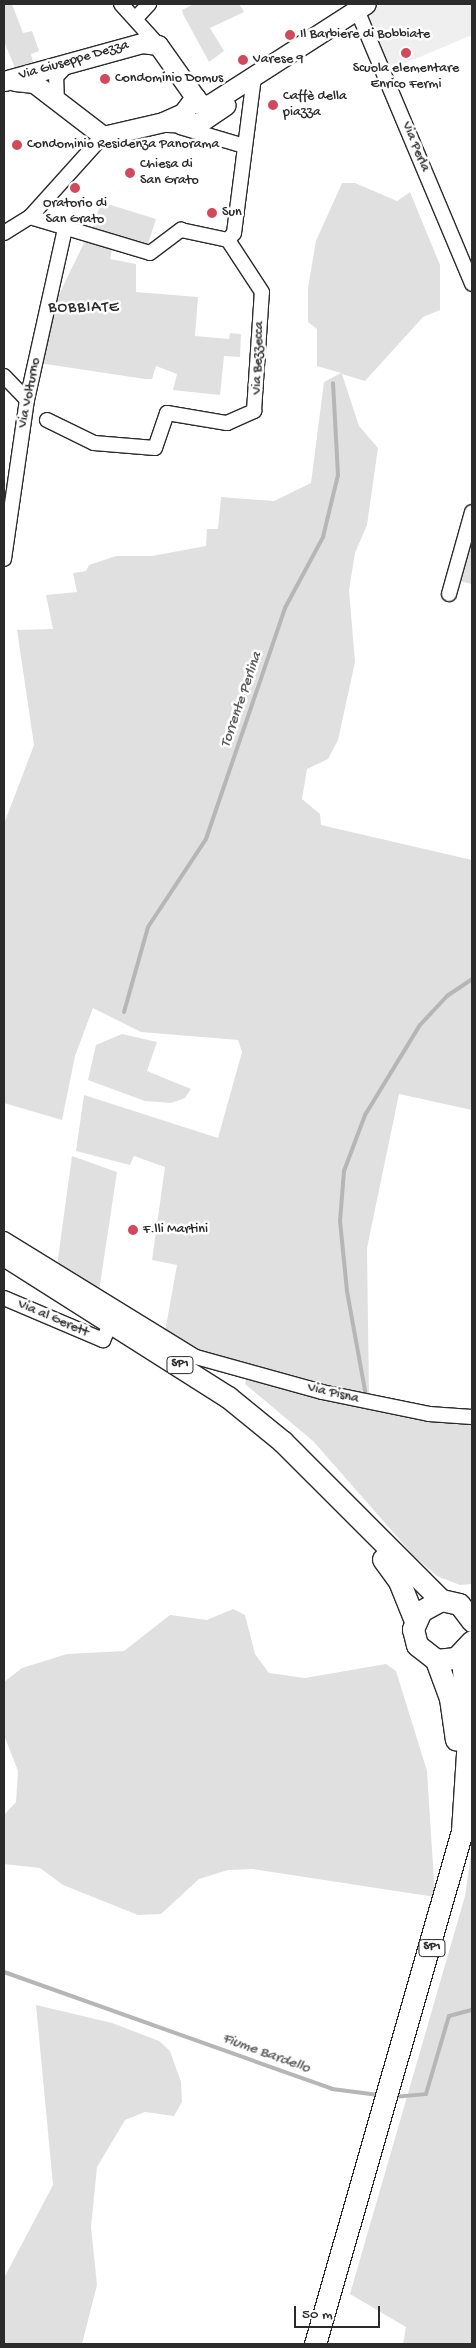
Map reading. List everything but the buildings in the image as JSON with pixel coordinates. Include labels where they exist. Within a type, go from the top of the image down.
[{"type":"main road","name":"SP1","points":[[4,1255],[108,1330],[228,1397],[282,1442],[338,1498],[456,1600],[472,1621]]},
{"type":"main road","name":"SP1","points":[[338,1498],[399,1580],[415,1620],[417,1645],[436,1660],[450,1698],[465,1800]]},
{"type":"main road","points":[[415,1620],[425,1607],[456,1600]]},
{"type":"main road","name":"SP1","points":[[314,2344],[454,1869],[465,1800],[468,1737],[467,1648],[436,1660]]},
{"type":"street","points":[[120,4],[137,17],[199,102]]},
{"type":"street","points":[[134,44],[138,36],[137,17],[149,4]]},
{"type":"street","points":[[4,233],[30,216],[103,136],[163,122],[183,113],[199,102],[254,76],[362,7]]},
{"type":"street","name":"Via Perla","points":[[362,7],[472,284]]},
{"type":"street","name":"Via Giuseppe Dezza","points":[[4,81],[134,44],[158,45]]},
{"type":"street","points":[[57,103],[56,77],[71,62]]},
{"type":"street","points":[[163,122],[199,123],[226,105],[254,76]]},
{"type":"street","points":[[30,216],[150,253],[181,230],[228,240],[234,233],[254,76]]},
{"type":"street","points":[[4,81],[34,83],[57,103],[103,136]]},
{"type":"street","points":[[163,122],[244,146]]},
{"type":"street","name":"Via Volturno","points":[[4,559],[9,484],[26,417],[27,400],[65,228]]},
{"type":"street","name":"Via Bezzecca","points":[[26,417],[44,420],[94,443],[155,448],[167,412],[227,423],[254,411],[262,292],[228,240]]},
{"type":"street","points":[[4,376],[27,400]]},
{"type":"street","points":[[449,594],[472,512]]},
{"type":"street","name":"Via Pisna","points":[[4,1239],[196,1357],[322,1392],[429,1414],[472,1417]]},
{"type":"street","name":"Via al Gerett","points":[[4,1298],[108,1330]]},
{"type":"shaded area","points":[[4,4],[12,4],[23,33],[32,31],[39,51],[31,54],[33,62],[15,68],[4,41]]},
{"type":"shaded area","points":[[194,4],[239,4],[244,12],[210,28],[224,51],[209,62],[183,14],[182,10]]},
{"type":"shaded area","name":"Scuola elementare Enrico Fermi","points":[[384,4],[471,4],[472,35],[389,70],[365,13]]},
{"type":"shaded area","points":[[342,183],[355,183],[397,201],[410,192],[440,265],[440,310],[423,317],[365,381],[342,374],[359,426],[378,448],[367,525],[355,553],[349,590],[355,662],[338,740],[328,759],[307,769],[302,799],[320,814],[321,825],[472,860],[472,1110],[399,1094],[367,1248],[369,1396],[203,1352],[165,1332],[177,1265],[152,1260],[165,1167],[134,1156],[130,1165],[76,1151],[84,1095],[218,1138],[242,1052],[238,1040],[141,1032],[93,1008],[75,1056],[62,1120],[4,1103],[4,824],[34,745],[17,630],[53,629],[46,595],[77,592],[73,573],[86,571],[89,565],[116,556],[152,556],[206,546],[207,529],[218,529],[221,497],[274,501],[311,483],[324,382],[341,373],[317,366],[317,329],[308,322],[308,288],[316,241]]},
{"type":"shaded area","points":[[101,202],[156,219],[147,247],[92,230]]},
{"type":"shaded area","points":[[85,241],[112,250],[110,259],[136,264],[136,292],[198,297],[195,336],[229,339],[230,333],[241,334],[240,357],[224,356],[220,395],[173,390],[177,374],[156,366],[152,379],[145,379],[39,363],[48,317]]},
{"type":"shaded area","points":[[472,536],[472,584],[459,581]]},
{"type":"shaded area","points":[[122,1034],[157,1042],[147,1071],[191,1089],[185,1098],[171,1103],[145,1101],[88,1080],[96,1045]]},
{"type":"shaded area","points":[[72,1156],[117,1172],[99,1291],[57,1266]]},
{"type":"shaded area","points":[[247,1377],[442,1423],[472,1425],[472,1584],[460,1585],[437,1576],[414,1556],[313,1441],[245,1384]]},
{"type":"shaded area","points":[[233,1609],[245,1615],[255,1654],[269,1673],[305,1678],[386,1664],[396,1671],[427,1771],[435,1897],[253,1869],[228,1870],[199,1879],[161,1914],[138,1915],[63,1885],[40,1868],[4,1864],[4,1815],[16,1802],[18,1771],[4,1735],[4,1682],[22,1668],[67,1654],[124,1651],[170,1615],[207,1620]]},
{"type":"shaded area","points":[[472,1847],[472,2344],[403,2344],[406,2327],[350,2294],[465,1896]]},
{"type":"shaded area","points":[[36,2005],[112,2023],[159,2041],[170,2051],[181,2082],[182,2102],[174,2116],[145,2112],[125,2120],[97,2167],[91,2227],[97,2285],[82,2344],[4,2344],[4,2278],[53,2185]]},
{"type":"waterway","name":"Torrente Perlina","points":[[124,1012],[148,927],[206,839],[285,608],[323,537],[338,475],[333,383]]},
{"type":"waterway","points":[[366,1396],[347,1291],[340,1221],[344,1171],[365,1115],[420,1025],[447,996],[472,979]]},
{"type":"waterway","name":"Fiume Bardello","points":[[4,1972],[332,2089],[379,2095]]},
{"type":"waterway","name":"Fiume Bardello","points":[[393,2097],[426,2094],[449,2016],[472,2010]]},
{"type":"place","name":"Il Barbiere di Bobbiate","points":[[290,35]]},
{"type":"place","name":"Scuola elementare Enrico Fermi","points":[[406,53]]},
{"type":"place","name":"Varese 9","points":[[243,60]]},
{"type":"place","name":"Condominio Domus","points":[[105,79]]},
{"type":"place","name":"Caffè della piazza","points":[[273,105]]},
{"type":"place","name":"Condominio Residenza Panorama","points":[[17,145]]},
{"type":"place","name":"Chiesa di San Grato","points":[[130,173]]},
{"type":"place","name":"Oratorio di San Grato","points":[[75,188]]},
{"type":"place","name":"Sun","points":[[212,213]]},
{"type":"place","name":"F.lli Martini","points":[[133,1230]]},
{"type":"district","name":"BOBBIATE","points":[[84,309]]}]
